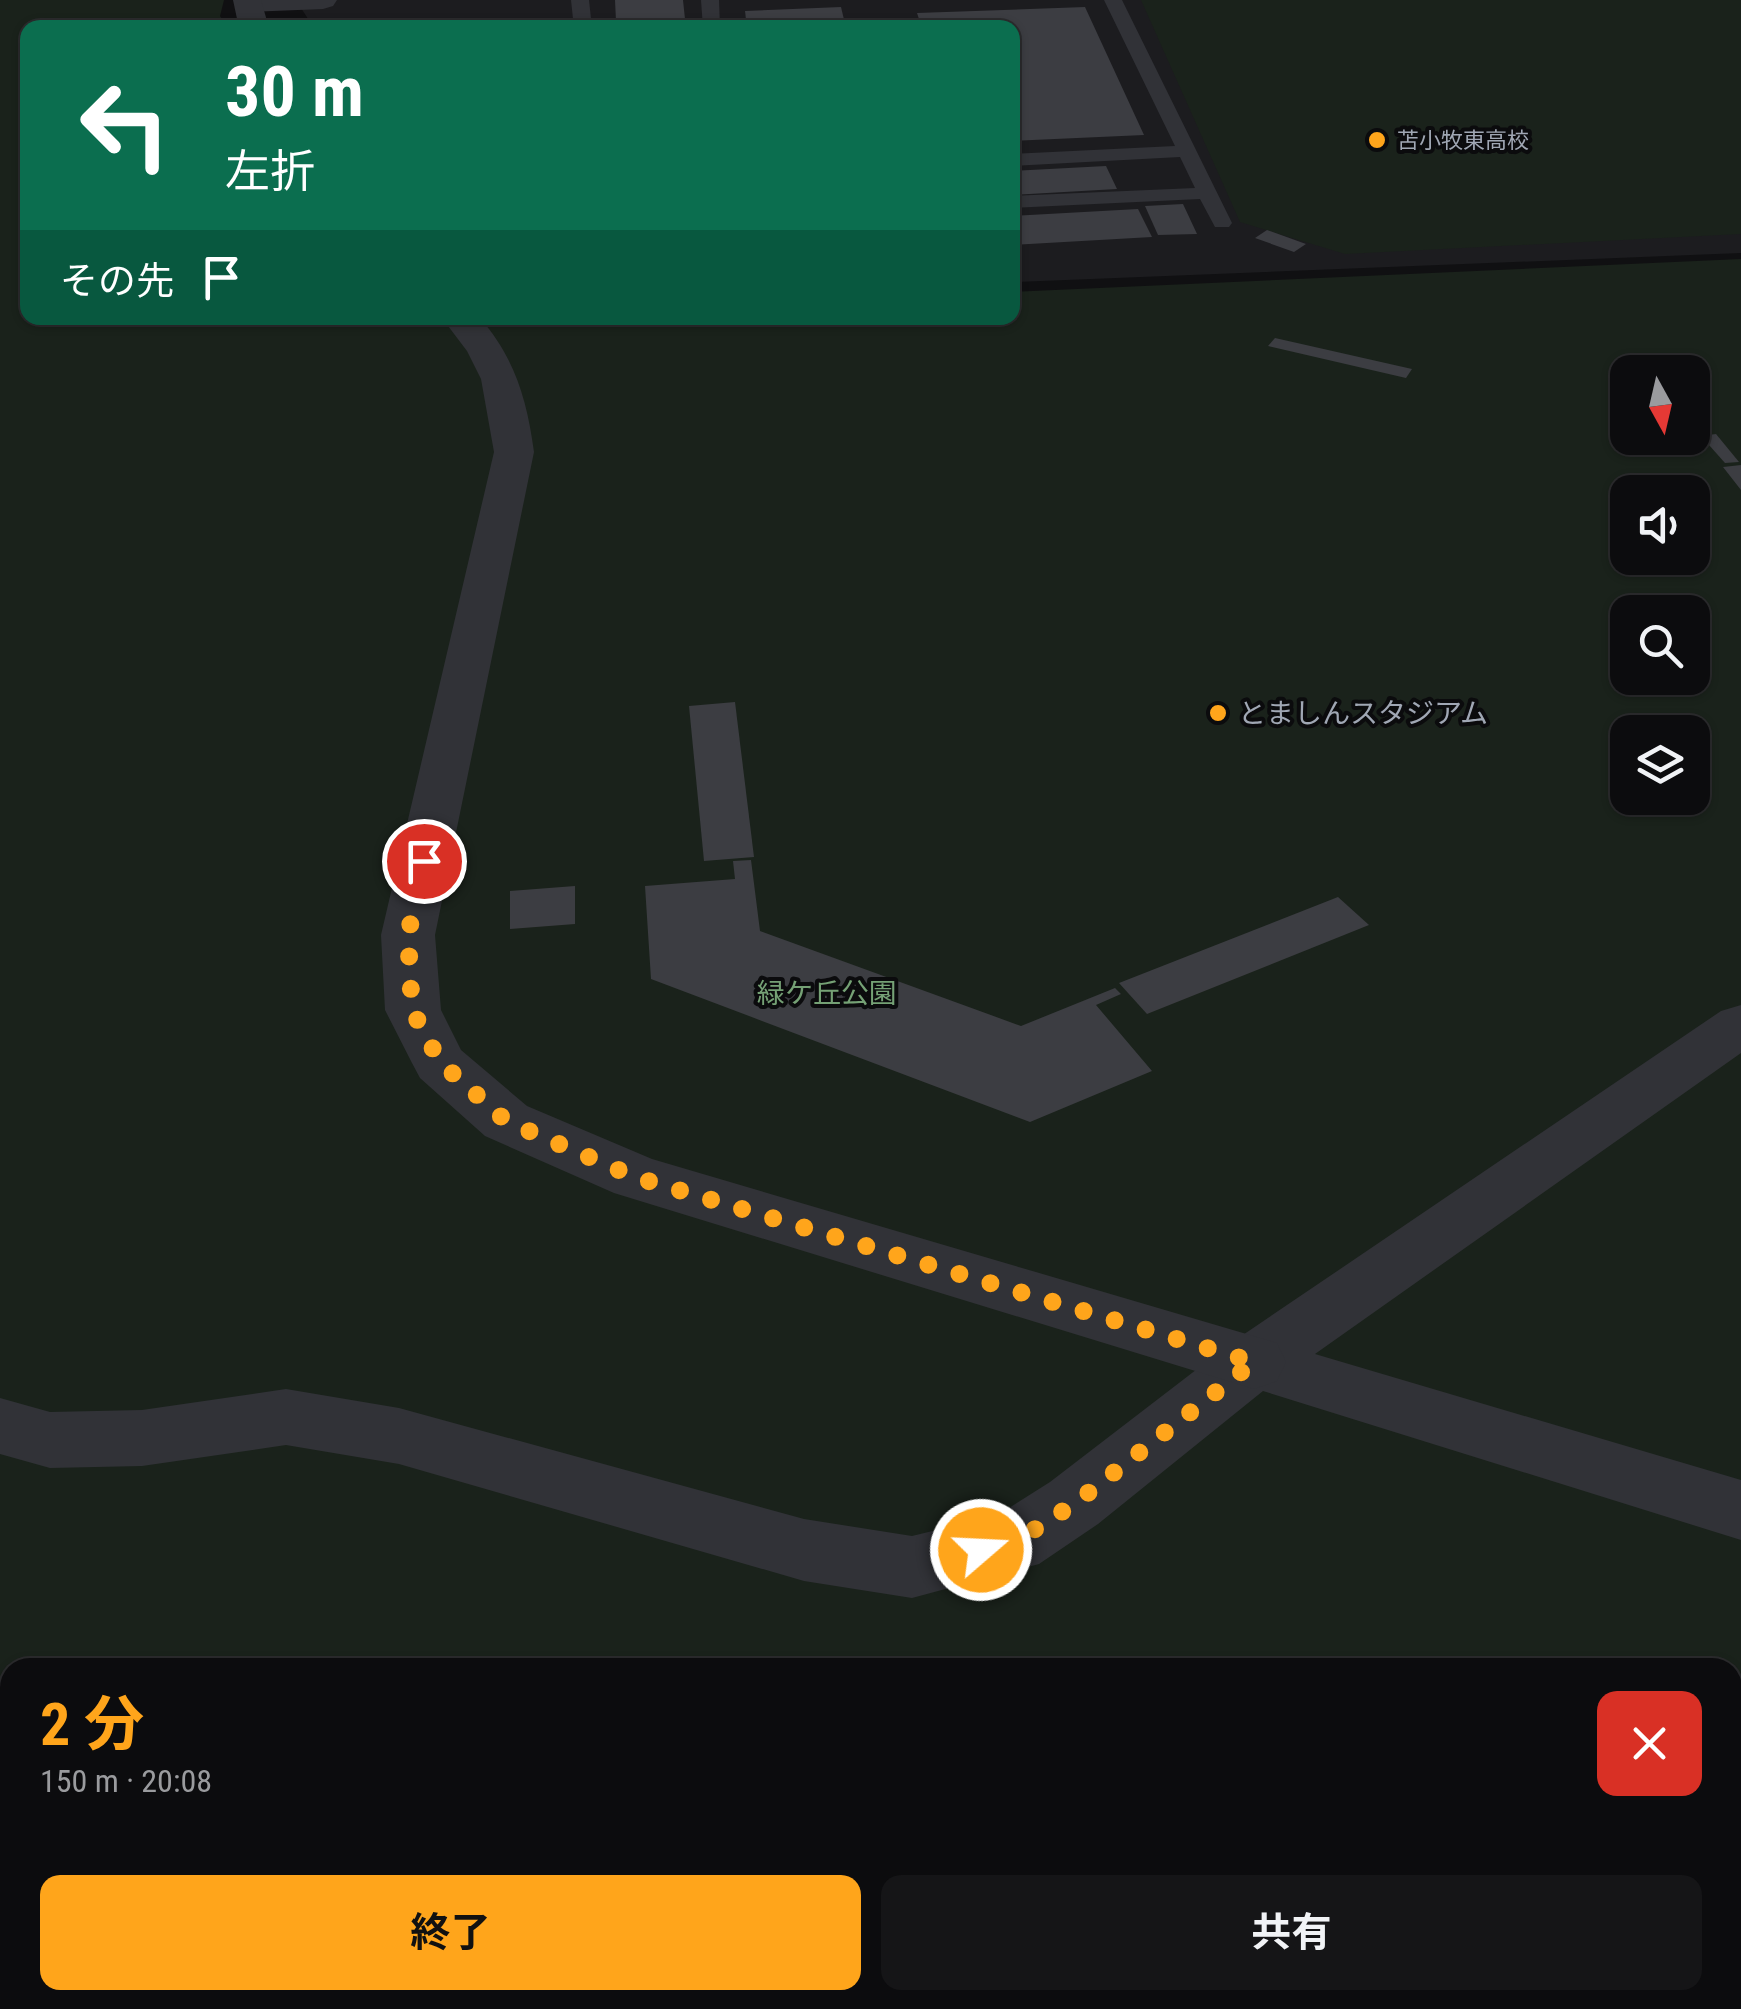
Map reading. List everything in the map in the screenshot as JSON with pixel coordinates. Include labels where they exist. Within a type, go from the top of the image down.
[{"type":"street","points":[[249,10],[323,0]]},
{"type":"street","points":[[465,325],[498,368],[508,404],[514,452],[408,935],[412,1010],[440,1062],[506,1121],[635,1177],[1741,1510]]},
{"type":"street","points":[[0,1426],[50,1440],[142,1438],[286,1417],[399,1436],[804,1550],[912,1567],[1015,1542],[1074,1504],[1254,1362],[1741,1025]]},
{"type":"lane","points":[[1114,0],[1222,223]]},
{"type":"lane","points":[[1020,160],[1187,151]]},
{"type":"lane","points":[[1020,202],[1207,192]]},
{"type":"shaded area","name":"苫小牧東高校","points":[[302,0],[1741,0],[1741,253],[1020,282],[1020,20],[309,20],[301,8]]},
{"type":"green space","name":"緑ケ丘公園","points":[[0,0],[224,0],[223,20],[20,20],[20,325],[1020,325],[1020,292],[1741,259],[1741,1658],[0,1658]]},
{"type":"green space","name":"苫小牧東高校","points":[[1141,0],[1741,0],[1741,234],[1345,254],[1240,222]]},
{"type":"building","points":[[615,0],[683,0],[685,19],[616,20]]},
{"type":"building","points":[[841,7],[844,20],[746,20],[745,11]]},
{"type":"building","points":[[1085,7],[1144,135],[1020,141],[1020,20],[919,20],[917,13]]},
{"type":"building","points":[[1106,166],[1117,189],[1020,195],[1020,171]]},
{"type":"building","points":[[1183,204],[1197,234],[1158,235],[1145,206]]},
{"type":"building","points":[[1138,209],[1152,237],[1020,245],[1020,216]]},
{"type":"building","points":[[1267,230],[1306,244],[1294,252],[1255,238]]},
{"type":"building","points":[[1275,338],[1412,369],[1406,378],[1268,346]]},
{"type":"building","points":[[1716,434],[1739,462],[1725,463],[1710,446],[1710,435]]},
{"type":"building","points":[[1741,465],[1741,490],[1723,467]]},
{"type":"building","points":[[735,702],[754,857],[704,861],[689,706]]},
{"type":"building","points":[[751,860],[760,931],[1021,1026],[1115,988],[1121,994],[1096,1005],[1152,1071],[1030,1122],[651,979],[645,886],[735,879],[733,861]]},
{"type":"building","points":[[575,886],[575,924],[510,929],[510,891]]},
{"type":"building","points":[[1338,897],[1369,925],[1147,1014],[1119,983]]},
{"type":"place","name":"苫小牧東高校","points":[[1377,140]]},
{"type":"place","name":"とましんスタジアム","points":[[1218,713]]},
{"type":"route","points":[[424,861],[408,935],[412,1010],[440,1062],[506,1121],[635,1177],[1254,1362],[1074,1504],[1015,1542],[981,1550]]}]
